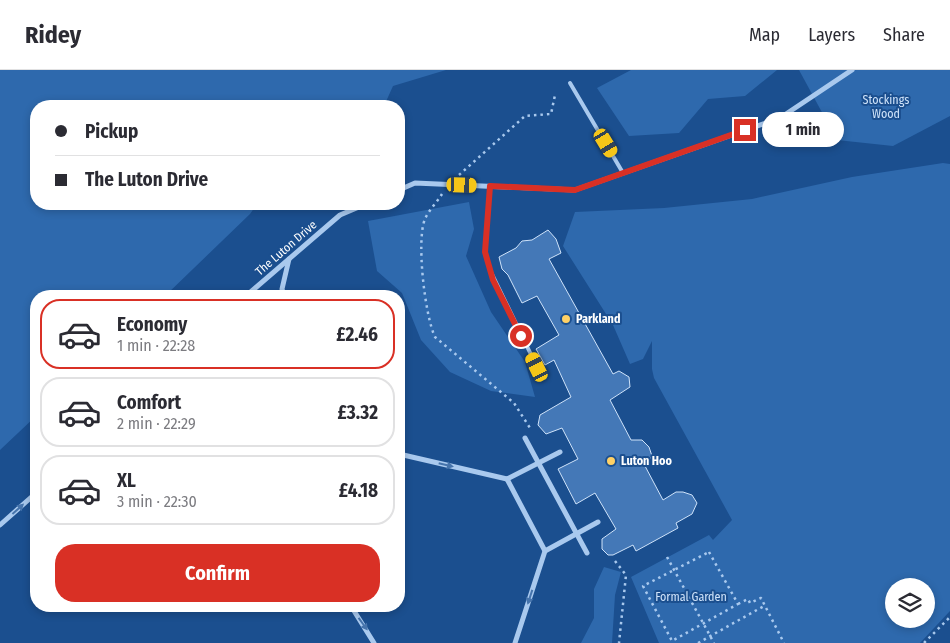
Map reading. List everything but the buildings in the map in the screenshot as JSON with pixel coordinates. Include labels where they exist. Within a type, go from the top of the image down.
[{"type":"street","points":[[405,187],[415,183],[575,190],[780,118],[852,70]]},
{"type":"street","name":"The Luton Drive","points":[[253,290],[340,215],[352,210]]},
{"type":"street","points":[[282,290],[290,258]]},
{"type":"street","points":[[525,438],[587,553]]},
{"type":"street","points":[[405,455],[507,479],[560,452]]},
{"type":"street","points":[[507,479],[545,551]]},
{"type":"street","points":[[0,525],[30,498]]},
{"type":"street","points":[[515,643],[545,551],[598,522]]},
{"type":"street","points":[[355,612],[374,643]]},
{"type":"lane","points":[[570,83],[623,173]]},
{"type":"lane","points":[[490,186],[485,252],[493,280],[537,367]]},
{"type":"path","points":[[530,428],[514,403],[434,337],[429,326],[421,270],[424,220],[448,185],[525,116],[551,114],[555,95]]},
{"type":"path","points":[[672,641],[643,586],[709,552],[738,604]]},
{"type":"path","points":[[667,558],[714,643]]},
{"type":"path","points":[[616,561],[626,575]]},
{"type":"path","points":[[619,643],[626,569]]},
{"type":"path","points":[[668,643],[748,599],[750,603],[761,598],[784,643]]},
{"type":"path","points":[[698,643],[764,605]]},
{"type":"path","points":[[924,643],[950,617]]},
{"type":"green space","points":[[0,70],[446,70],[393,86],[387,100],[30,100],[30,210],[253,210],[171,290],[30,290],[30,422],[0,450]]},
{"type":"green space","points":[[631,70],[777,70],[745,96],[708,99],[679,133],[629,136],[597,88]]},
{"type":"green space","name":"Stockings Wood","points":[[799,70],[950,70],[950,116],[893,146],[837,140]]},
{"type":"green space","name":"Formal Garden","points":[[943,163],[950,164],[950,611],[935,627],[935,578],[885,578],[885,628],[934,628],[920,643],[659,643],[631,577],[709,535],[713,540],[732,520],[654,378],[652,369],[652,341],[643,359],[630,364],[613,325],[563,246],[575,212],[664,208],[752,199],[852,177]]},
{"type":"green space","points":[[469,202],[474,229],[466,256],[491,312],[525,362],[535,397],[491,391],[450,372],[421,340],[405,300],[405,290],[399,290],[377,271],[368,221]]},
{"type":"green space","points":[[604,567],[621,572],[615,595],[612,643],[581,643],[594,618],[594,589]]},
{"type":"place","name":"Parkland","points":[[566,319]]},
{"type":"place","name":"Luton Hoo","points":[[611,461]]},
{"type":"route","points":[[521,336],[493,280],[485,252],[490,186],[575,190],[745,130]]}]
